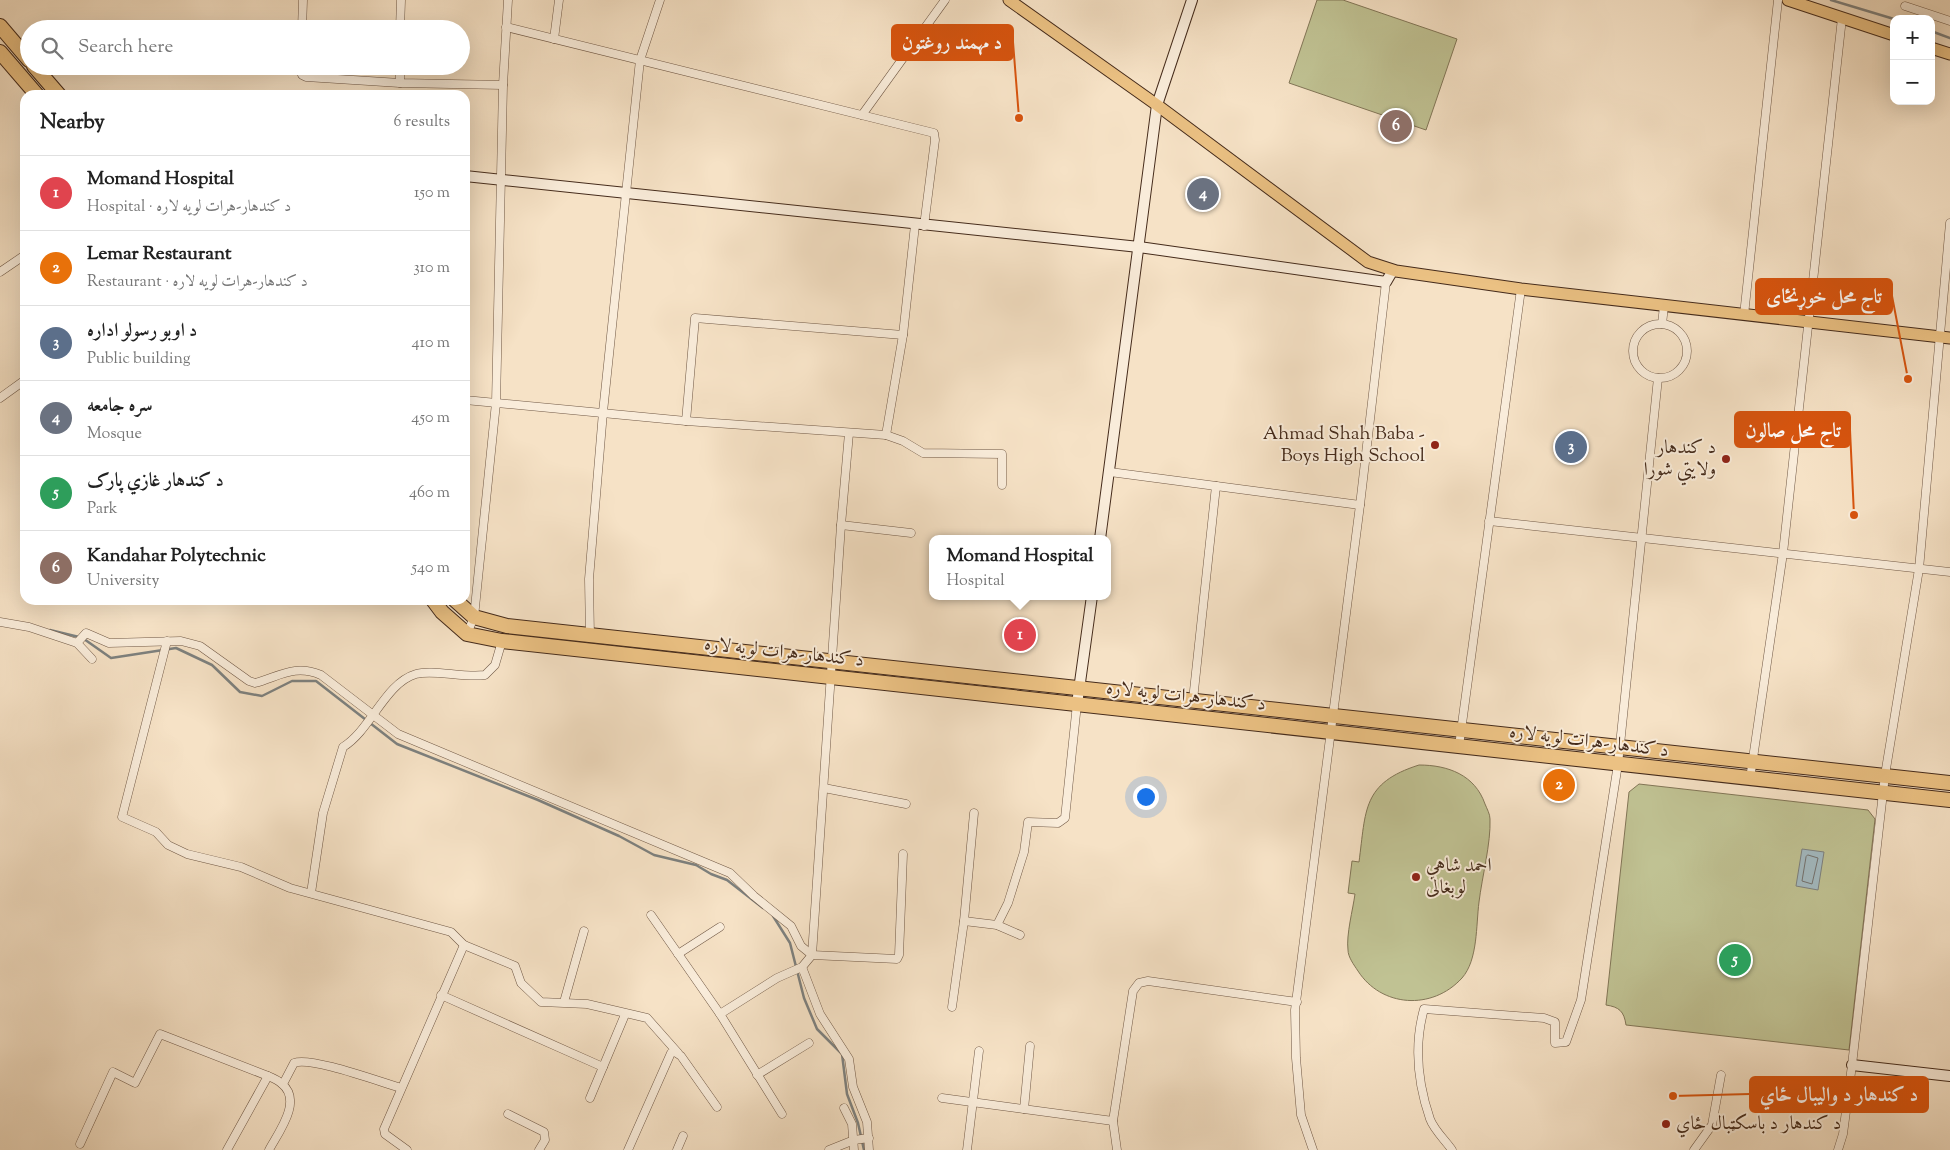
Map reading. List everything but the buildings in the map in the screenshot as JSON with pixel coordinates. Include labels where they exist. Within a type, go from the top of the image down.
[{"type":"highway","points":[[0,26],[20,49]]},
{"type":"highway","points":[[0,52],[33,90]]},
{"type":"highway","points":[[42,75],[55,90]]},
{"type":"highway","points":[[437,605],[467,634]]},
{"type":"highway","name":"د کندهار-هرات لويه لاره","points":[[461,605],[474,617],[507,626],[1950,783]]},
{"type":"highway","name":"د کندهار-هرات لويه لاره","points":[[467,634],[502,641],[589,651],[1950,800]]},
{"type":"main road","points":[[1008,0],[1156,105],[1368,262],[1393,270],[1521,289],[1944,337]]},
{"type":"main road","points":[[1788,0],[1890,34]]},
{"type":"main road","points":[[1935,49],[1950,54]]},
{"type":"street","points":[[302,20],[303,0]]},
{"type":"street","points":[[400,20],[401,0]]},
{"type":"street","points":[[467,634],[474,617],[496,403],[503,85],[508,0]]},
{"type":"street","points":[[554,39],[559,0]]},
{"type":"street","points":[[589,651],[591,634],[589,579],[603,412],[625,193],[640,60],[660,0]]},
{"type":"street","points":[[862,115],[945,0]]},
{"type":"street","points":[[1101,535],[1156,105],[1192,0]]},
{"type":"street","points":[[1744,315],[1778,0]]},
{"type":"street","points":[[1905,6],[1950,20]]},
{"type":"street","points":[[1750,779],[1751,760],[1783,554],[1842,18]]},
{"type":"street","points":[[506,27],[934,133],[935,140],[886,436]]},
{"type":"street","points":[[302,75],[306,77],[400,83],[503,85]]},
{"type":"street","points":[[400,75],[400,83]]},
{"type":"street","points":[[470,177],[1139,247],[1386,282]]},
{"type":"street","points":[[1838,1150],[1843,1134],[1852,1065],[1885,775],[1919,569],[1944,337],[1950,223]]},
{"type":"street","points":[[0,272],[20,258]]},
{"type":"street","points":[[1314,1150],[1301,1115],[1296,1058],[1297,1002],[1360,505],[1386,282],[1393,270]]},
{"type":"street","points":[[1459,746],[1521,289]]},
{"type":"street","points":[[1662,324],[1664,306]]},
{"type":"street","points":[[686,421],[695,318],[902,336]]},
{"type":"street","points":[[1662,324],[1679,332],[1687,348],[1686,358],[1676,373],[1658,378],[1642,372],[1633,358],[1632,349],[1634,341],[1645,328],[1662,324]]},
{"type":"street","points":[[1452,1150],[1430,1121],[1418,1062],[1420,1024],[1424,1009],[1544,1018],[1555,1022],[1555,1043],[1566,1042],[1580,1000],[1618,764],[1658,378]]},
{"type":"street","points":[[0,398],[20,384]]},
{"type":"street","points":[[470,400],[686,421],[886,436],[902,441],[923,453],[1002,454],[1002,485]]},
{"type":"street","points":[[720,1014],[777,978],[802,967],[812,955],[849,433]]},
{"type":"street","points":[[1110,472],[1360,505]]},
{"type":"street","points":[[1193,700],[1216,486]]},
{"type":"street","points":[[1489,521],[1950,572]]},
{"type":"street","points":[[841,525],[911,533]]},
{"type":"street","points":[[997,925],[1008,903],[1024,852],[1028,822],[1058,823],[1065,818],[1078,687],[1091,600]]},
{"type":"street","points":[[0,622],[80,639],[92,659]]},
{"type":"street","points":[[80,639],[88,633],[109,643],[167,646],[181,641],[200,646],[249,681],[260,681],[293,670],[309,670],[321,675],[372,718],[398,734],[730,873],[754,896],[791,926],[801,946],[812,955],[897,960],[899,955],[903,854]]},
{"type":"street","points":[[311,893],[323,813],[343,747],[355,740],[392,692],[411,676],[419,673],[456,677],[485,675],[495,665],[502,641]]},
{"type":"street","points":[[167,646],[122,817],[156,832],[168,845],[187,854],[241,867],[260,877],[311,893],[450,932],[464,945],[515,966],[521,983],[541,1002],[587,1004],[647,1018],[678,1053],[717,1107]]},
{"type":"street","points":[[824,788],[906,804]]},
{"type":"street","points":[[952,1007],[964,920],[974,813]]},
{"type":"street","points":[[651,915],[720,1014],[782,1114]]},
{"type":"street","points":[[964,920],[997,925],[1020,935]]},
{"type":"street","points":[[678,954],[720,928]]},
{"type":"street","points":[[564,1002],[584,931]]},
{"type":"street","points":[[407,1150],[385,1134],[384,1129],[464,945]]},
{"type":"street","points":[[802,967],[820,1014],[849,1059],[854,1087],[867,1122],[869,1150]]},
{"type":"street","points":[[1117,1150],[1113,1121],[1133,991],[1139,983],[1148,980],[1297,1002]]},
{"type":"street","points":[[441,995],[603,1066]]},
{"type":"street","points":[[590,1098],[624,1017]]},
{"type":"street","points":[[80,1144],[113,1072],[135,1082],[160,1034],[268,1076],[283,1084],[289,1093],[290,1105],[285,1120],[269,1150]]},
{"type":"street","points":[[757,1075],[809,1043]]},
{"type":"street","points":[[1024,1109],[1030,1046]]},
{"type":"street","points":[[968,1150],[979,1051]]},
{"type":"street","points":[[628,1150],[671,1053],[678,1053]]},
{"type":"street","points":[[283,1084],[294,1063],[299,1060],[322,1064],[401,1088]]},
{"type":"street","points":[[1852,1065],[1950,1076]]},
{"type":"street","points":[[1694,1150],[1712,1125],[1721,1075]]},
{"type":"street","points":[[227,1150],[268,1076]]},
{"type":"street","points":[[942,1098],[1113,1121]]},
{"type":"street","points":[[844,1108],[852,1124],[854,1150]]},
{"type":"street","points":[[508,1114],[544,1132],[545,1140],[539,1150]]},
{"type":"street","points":[[677,1150],[683,1136]]},
{"type":"street","points":[[829,1150],[854,1140],[869,1138]]},
{"type":"green space","points":[[1317,0],[1343,0],[1457,39],[1426,130],[1289,83]]},
{"type":"green space","name":"احمد شاهي لوبغالی","points":[[1419,765],[1430,765],[1450,770],[1467,779],[1475,786],[1490,815],[1490,828],[1474,952],[1467,971],[1450,989],[1436,996],[1422,1000],[1407,1000],[1393,998],[1380,992],[1368,983],[1352,961],[1348,953],[1348,937],[1355,894],[1348,893],[1352,861],[1359,862],[1363,827],[1370,801],[1387,780],[1400,772]]},
{"type":"green space","points":[[1639,784],[1868,810],[1875,819],[1849,1050],[1626,1025],[1620,1010],[1606,1005],[1629,792]]},
{"type":"water","points":[[1802,849],[1824,852],[1818,890],[1796,886]]},
{"type":"waterway","points":[[1831,0],[1890,18]]},
{"type":"waterway","points":[[1935,32],[1950,38]]},
{"type":"waterway","points":[[50,630],[79,637]]},
{"type":"waterway","points":[[84,639],[111,658],[176,648],[212,665],[240,692],[262,696],[292,681],[316,681],[397,744],[538,800],[619,836],[654,855],[696,865],[711,874],[727,880],[763,908]]},
{"type":"waterway","points":[[773,916],[790,943],[804,998],[817,1029],[842,1054],[847,1094],[858,1123],[864,1150]]},
{"type":"place","name":"د مهمند روغتون","points":[[1019,118]]},
{"type":"place","name":"Kandahar Polytechnic","points":[[1396,126]]},
{"type":"place","name":"سره جامعه","points":[[1203,194]]},
{"type":"place","name":"تاج محل خوړنځای","points":[[1908,379]]},
{"type":"place","name":"Ahmad Shah Baba - Boys High School","points":[[1435,445]]},
{"type":"place","name":"د اوبو رسولو اداره","points":[[1571,447]]},
{"type":"place","name":"د کندهار ولايتي شورا","points":[[1726,459]]},
{"type":"place","name":"تاج محل صالون","points":[[1854,515]]},
{"type":"place","name":"Momand Hospital","points":[[1020,635]]},
{"type":"place","name":"Lemar Restaurant","points":[[1559,785]]},
{"type":"place","name":"احمد شاهي لوبغالی","points":[[1416,877]]},
{"type":"place","name":"د کندهار غازي پارک","points":[[1735,960]]},
{"type":"place","name":"د کندهار د واليبال ځاي","points":[[1673,1096]]},
{"type":"place","name":"د کندهار د باسکټبال ځاي","points":[[1666,1124]]}]
